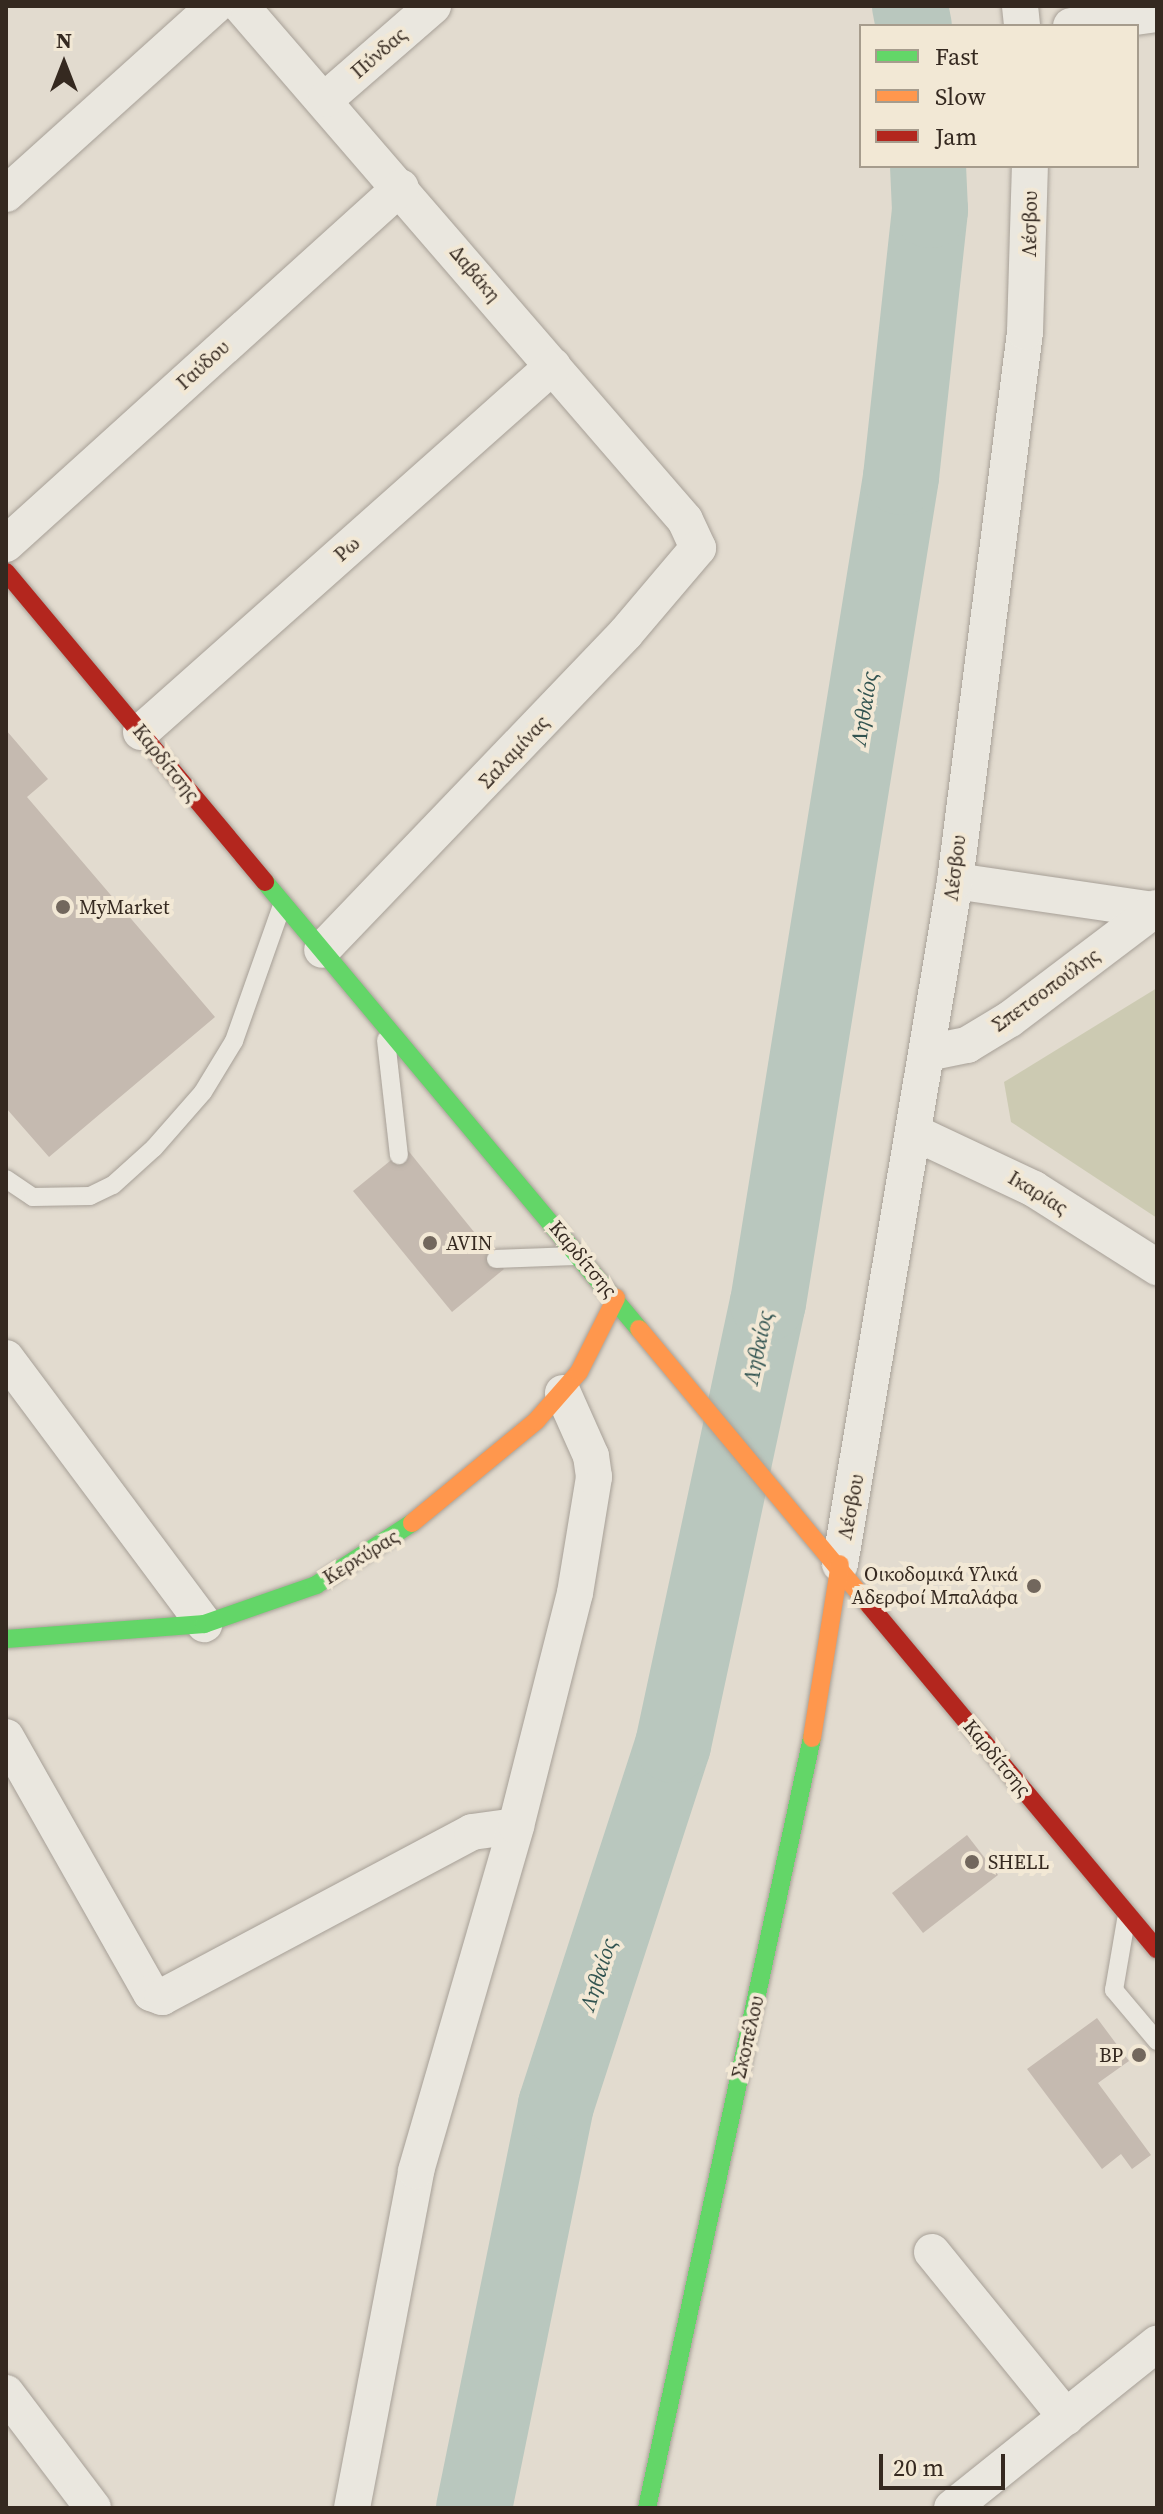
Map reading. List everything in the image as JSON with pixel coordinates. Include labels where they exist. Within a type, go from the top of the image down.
[{"type":"main road","name":"Καρδίτσης","points":[[6,572],[282,905],[810,1528],[1157,1949]]},
{"type":"main road","name":"Κερκύρας","points":[[6,1639],[204,1624],[272,1605],[351,1565],[463,1484],[563,1393],[588,1358],[616,1298]]},
{"type":"main road","name":"Σκοπέλου","points":[[647,2508],[803,1791],[840,1564]]},
{"type":"street","points":[[6,194],[215,6]]},
{"type":"street","name":"Δαβάκη","points":[[241,6],[326,99],[694,531],[698,548]]},
{"type":"street","name":"Πύνδας","points":[[326,99],[433,6]]},
{"type":"street","points":[[1085,24],[1157,14]]},
{"type":"street","name":"Λέσβου","points":[[840,1564],[955,881],[1025,332],[1030,168]]},
{"type":"street","name":"Γαύδου","points":[[6,544],[401,187]]},
{"type":"street","name":"Ρω","points":[[141,732],[553,366]]},
{"type":"street","name":"Σαλαμίνας","points":[[322,950],[626,633],[698,548]]},
{"type":"street","points":[[955,881],[1156,909]]},
{"type":"street","name":"Σπετσοπούλης","points":[[927,1053],[967,1045],[1010,1019],[1156,909]]},
{"type":"street","name":"Ικαρίας","points":[[913,1132],[1034,1189],[1157,1267]]},
{"type":"street","points":[[6,1358],[204,1624]]},
{"type":"street","points":[[352,2508],[416,2171],[516,1826],[591,1507],[591,1456],[563,1393]]},
{"type":"street","points":[[6,1737],[151,1993],[162,1997],[472,1832],[516,1826]]},
{"type":"street","points":[[932,2252],[1066,2417]]},
{"type":"street","points":[[952,2508],[1157,2344]]},
{"type":"street","points":[[6,2393],[93,2508]]},
{"type":"lane","points":[[6,1179],[33,1197],[90,1196],[113,1185],[154,1148],[203,1092],[234,1041],[282,905]]},
{"type":"lane","points":[[384,1025],[399,1155]]},
{"type":"lane","points":[[496,1259],[580,1255]]},
{"type":"lane","points":[[1127,1914],[1114,1990],[1157,2041]]},
{"type":"shaded area","points":[[1157,988],[1157,1218],[1011,1122],[1004,1082]]},
{"type":"building","name":"MyMarket","points":[[6,730],[48,779],[27,797],[215,1017],[49,1157],[6,1108]]},
{"type":"building","points":[[406,1148],[504,1269],[452,1312],[353,1191]]},
{"type":"building","points":[[967,1835],[998,1875],[923,1933],[892,1893]]},
{"type":"building","points":[[1097,2018],[1129,2061],[1098,2083],[1151,2155],[1132,2169],[1121,2154],[1102,2169],[1027,2069]]},
{"type":"waterway","name":"Ληθαίος","points":[[910,6],[914,24]]},
{"type":"waterway","name":"Ληθαίος","points":[[474,2508],[556,2105],[673,1745],[768,1303],[901,477],[930,210],[928,168]]},
{"type":"traffic: fast","points":[[265,882],[639,1329]]},
{"type":"traffic: fast","points":[[6,1639],[204,1624],[316,1585],[412,1523]]},
{"type":"traffic: fast","points":[[647,2508],[812,1738]]},
{"type":"traffic: slow","points":[[412,1523],[536,1421],[579,1372],[616,1298]]},
{"type":"traffic: slow","points":[[639,1329],[869,1605]]},
{"type":"traffic: slow","points":[[812,1738],[840,1564]]},
{"type":"traffic: jam","points":[[6,572],[265,882]]},
{"type":"traffic: jam","points":[[869,1605],[1157,1949]]},
{"type":"place","name":"MyMarket","points":[[63,907]]},
{"type":"place","name":"AVIN","points":[[430,1243]]},
{"type":"place","name":"Οικοδομικά Υλικά Αδερφοί Μπαλάφα","points":[[1034,1586]]},
{"type":"place","name":"SHELL","points":[[972,1862]]},
{"type":"place","name":"BP","points":[[1139,2055]]}]
